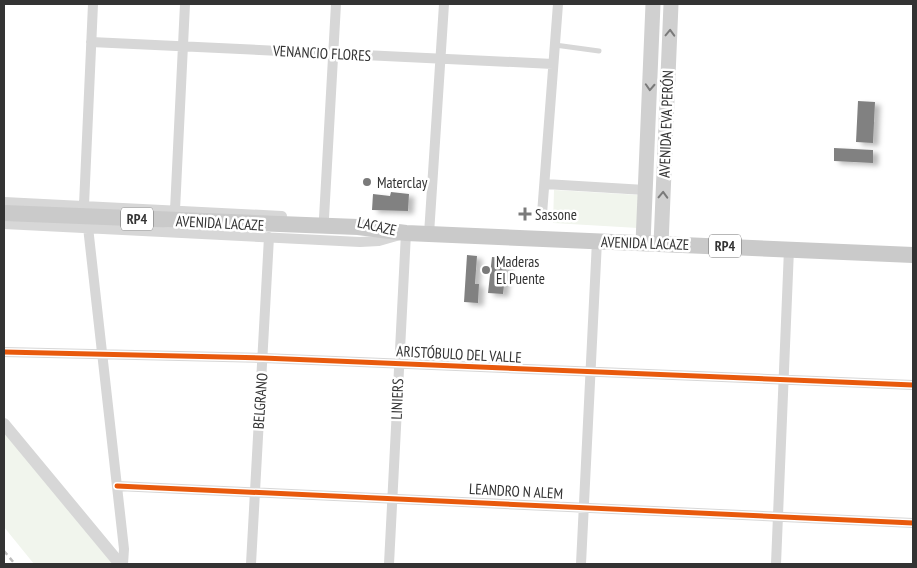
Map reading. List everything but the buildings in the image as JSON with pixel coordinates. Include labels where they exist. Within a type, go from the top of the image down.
[{"type":"main road","name":"AVENIDA EVA PERÓN","points":[[643,243],[653,4]]},
{"type":"main road","name":"AVENIDA EVA PERÓN","points":[[661,244],[671,4]]},
{"type":"main road","name":"AVENIDA LACAZE","points":[[4,213],[270,231]]},
{"type":"main road","name":"AVENIDA LACAZE","points":[[4,218],[270,231],[358,227],[406,233],[913,255]]},
{"type":"street","points":[[84,205],[93,4]]},
{"type":"street","points":[[175,210],[185,4]]},
{"type":"street","points":[[324,218],[336,4]]},
{"type":"street","points":[[429,234],[444,4]]},
{"type":"street","points":[[542,214],[558,4]]},
{"type":"street","name":"VENANCIO FLORES","points":[[91,42],[333,52],[441,60],[553,64]]},
{"type":"street","points":[[545,184],[645,190]]},
{"type":"street","name":"LACAZE","points":[[4,202],[367,221],[406,233]]},
{"type":"street","points":[[4,224],[270,231]]},
{"type":"street","points":[[88,227],[118,486],[124,549],[121,564]]},
{"type":"street","name":"BELGRANO","points":[[251,564],[270,231]]},
{"type":"street","name":"LINIERS","points":[[389,564],[406,233]]},
{"type":"street","points":[[581,564],[597,241]]},
{"type":"street","points":[[776,564],[789,249]]},
{"type":"street","name":"ARISTÓBULO DEL VALLE","points":[[4,352],[263,358],[590,373],[913,384]]},
{"type":"street","points":[[4,424],[121,564]]},
{"type":"street","name":"LEANDRO N ALEM","points":[[118,486],[913,523]]},
{"type":"lane","points":[[554,45],[599,51]]},
{"type":"shaded area","points":[[554,190],[640,195],[638,228],[553,223]]},
{"type":"shaded area","points":[[4,430],[113,564],[34,564],[4,527]]},
{"type":"railway","points":[[4,551],[15,564]]},
{"type":"cycle path","points":[[4,352],[263,358],[913,385]]},
{"type":"cycle path","points":[[117,486],[913,523]]},
{"type":"place","name":"Materclay","points":[[367,182]]},
{"type":"place","name":"Sassone","points":[[525,214]]},
{"type":"place","name":"Maderas El Puente","points":[[486,270]]}]
